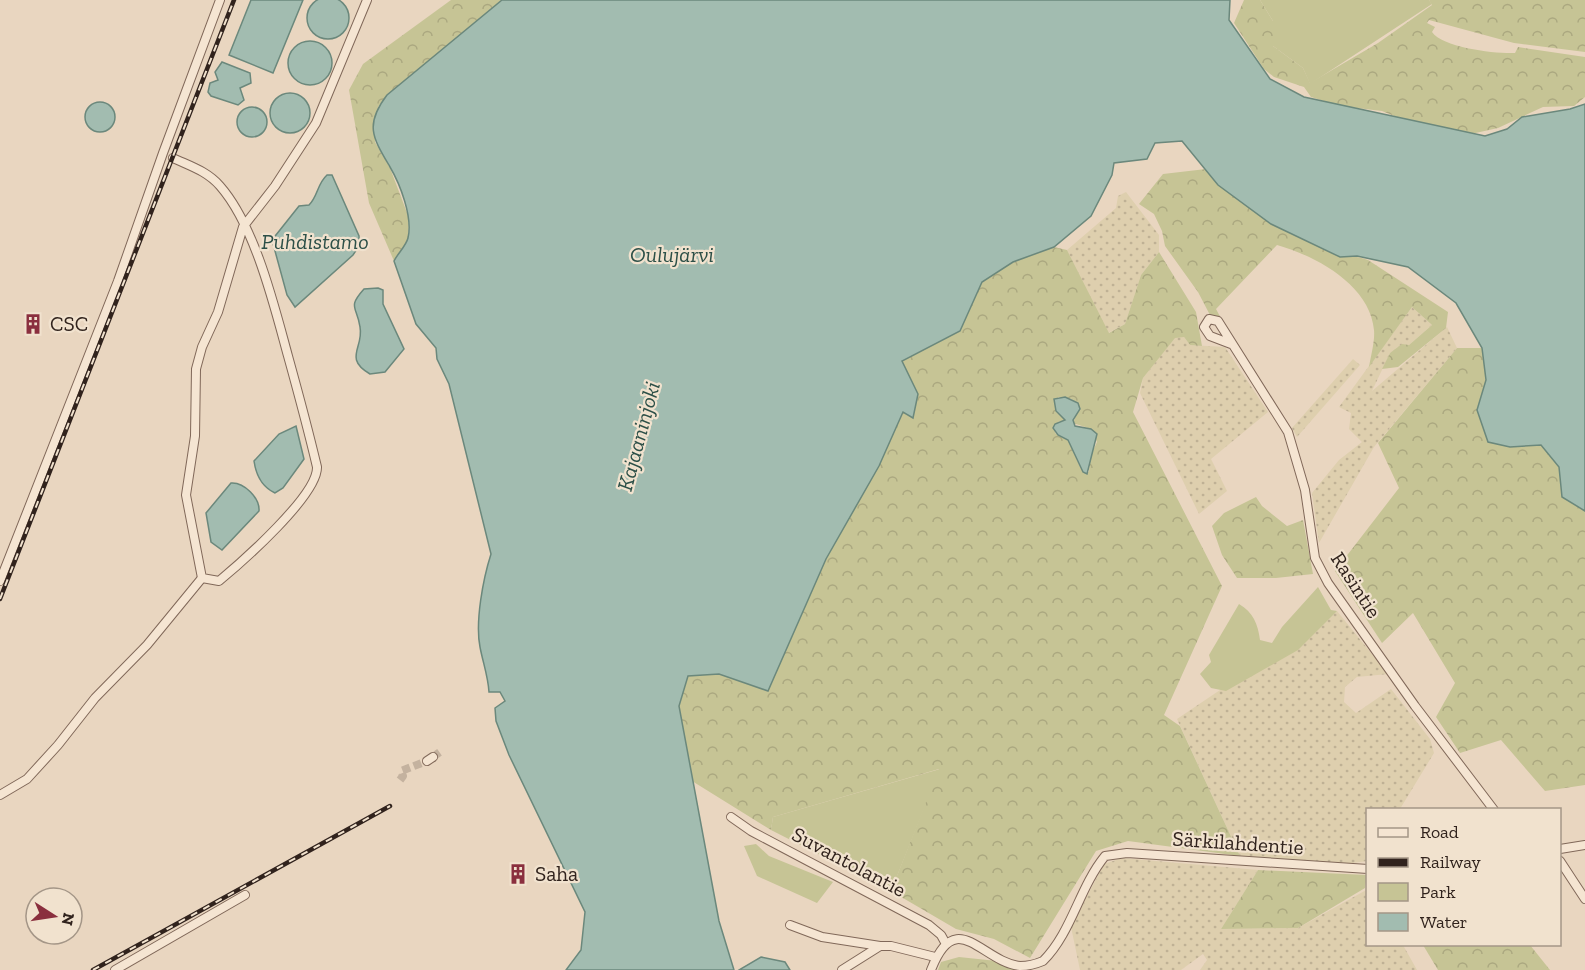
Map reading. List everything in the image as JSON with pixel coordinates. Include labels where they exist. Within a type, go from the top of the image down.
[{"type":"street","points":[[0,582],[118,281],[220,0]]},
{"type":"street","points":[[202,578],[186,495],[195,436],[196,369],[202,347],[224,295],[243,227],[316,123],[367,0]]},
{"type":"street","points":[[173,159],[205,172],[220,186],[243,227],[272,295],[317,473],[316,481],[253,553],[219,581],[202,578]]},
{"type":"street","name":"Rasintie","points":[[1230,344],[1210,336],[1204,327],[1209,319],[1218,321],[1230,344],[1287,432],[1305,490],[1315,558],[1328,583],[1414,706],[1492,808]]},
{"type":"street","points":[[0,795],[27,779],[58,745],[95,698],[147,645],[202,578]]},
{"type":"street","name":"Suvantolantie","points":[[731,817],[751,831],[930,925],[941,935],[946,944]]},
{"type":"street","points":[[1561,849],[1585,845]]},
{"type":"street","name":"Särkilahdentie","points":[[946,944],[953,940],[966,939],[1019,966],[1043,961],[1062,937],[1094,870],[1105,856],[1127,853],[1366,869]]},
{"type":"street","points":[[1561,863],[1585,900]]},
{"type":"street","points":[[115,970],[245,895]]},
{"type":"street","points":[[790,925],[822,937],[891,946],[935,957]]},
{"type":"street","points":[[931,970],[935,957],[946,944]]},
{"type":"street","points":[[842,970],[880,946]]},
{"type":"shaded area","points":[[1126,192],[1159,235],[1159,252],[1141,275],[1125,324],[1108,333],[1067,250],[1116,208],[1118,196]]},
{"type":"shaded area","points":[[1412,307],[1432,325],[1409,345],[1390,353],[1372,391],[1447,327],[1457,348],[1374,447],[1319,543],[1312,493],[1339,460],[1362,442],[1349,429],[1351,413],[1339,407]]},
{"type":"shaded area","points":[[1175,337],[1184,337],[1190,345],[1225,347],[1268,412],[1211,459],[1227,491],[1199,514],[1140,393],[1143,378]]},
{"type":"shaded area","points":[[1353,359],[1360,365],[1297,437],[1292,428]]},
{"type":"shaded area","points":[[1337,611],[1388,674],[1357,677],[1345,687],[1344,702],[1356,713],[1391,689],[1430,739],[1434,753],[1401,808],[1366,808],[1366,861],[1346,864],[1240,856],[1177,719]]},
{"type":"shaded area","points":[[1122,858],[1258,870],[1221,929],[1298,928],[1366,890],[1366,946],[1404,946],[1417,970],[1200,970],[1207,960],[1203,954],[1181,970],[1080,970],[1071,927],[1104,864]]},
{"type":"green space","points":[[451,0],[502,0],[387,95],[378,107],[375,142],[390,168],[409,218],[408,241],[394,261],[369,203],[349,90],[363,64]]},
{"type":"green space","points":[[1244,0],[1260,0],[1273,21],[1273,46],[1303,68],[1310,83],[1378,43],[1432,5],[1429,0],[1585,0],[1585,52],[1514,43],[1429,20],[1427,23],[1435,27],[1432,32],[1438,38],[1471,49],[1515,53],[1518,47],[1585,57],[1585,97],[1574,106],[1543,107],[1498,128],[1471,134],[1404,120],[1382,111],[1340,106],[1311,97],[1304,87],[1274,77],[1264,69],[1234,23]]},
{"type":"green space","points":[[1260,0],[1429,0],[1432,4],[1310,84],[1303,68],[1273,46],[1273,21]]},
{"type":"green space","points":[[1206,169],[1218,185],[1323,248],[1368,260],[1448,312],[1446,328],[1398,367],[1382,369],[1390,353],[1402,344],[1409,345],[1432,325],[1412,307],[1369,367],[1374,330],[1363,299],[1352,286],[1324,265],[1277,245],[1216,309],[1224,324],[1211,317],[1198,292],[1165,246],[1162,231],[1154,214],[1139,204],[1163,174]]},
{"type":"green space","points":[[1054,247],[1067,250],[1109,333],[1125,324],[1141,275],[1159,252],[1196,312],[1202,346],[1190,345],[1184,337],[1175,338],[1143,378],[1133,412],[1222,586],[1164,715],[1180,726],[1240,856],[1128,841],[1096,851],[1030,958],[994,939],[956,929],[891,891],[939,769],[773,817],[771,830],[692,781],[679,706],[688,676],[719,674],[768,690],[826,559],[878,466],[903,411],[913,417],[918,394],[902,361],[960,331],[982,282],[1013,262]],"holes":[[[1058,397],[1072,399],[1076,415],[1073,423],[1091,429],[1097,442],[1090,457],[1089,472],[1081,469],[1068,440],[1055,433],[1058,422],[1065,420],[1060,415]]]},
{"type":"green space","points":[[1457,348],[1482,348],[1486,380],[1477,410],[1510,447],[1541,445],[1560,467],[1562,497],[1585,511],[1585,785],[1545,791],[1501,740],[1460,753],[1436,717],[1455,683],[1413,613],[1382,643],[1335,571],[1399,488],[1378,443]]},
{"type":"green space","points":[[1256,497],[1262,506],[1287,526],[1303,520],[1313,574],[1276,578],[1237,578],[1222,555],[1212,526],[1224,513]]},
{"type":"green space","points":[[1318,587],[1331,610],[1337,611],[1298,650],[1226,691],[1211,688],[1200,674],[1211,662],[1209,655],[1239,604],[1254,619],[1260,640],[1272,643],[1282,627]]},
{"type":"green space","points":[[940,769],[891,891],[771,830],[773,817]]},
{"type":"green space","points":[[756,844],[769,856],[833,882],[817,903],[757,876],[744,846]]},
{"type":"green space","points":[[1258,870],[1366,875],[1365,888],[1298,928],[1221,929]]},
{"type":"green space","points":[[1424,946],[1531,946],[1550,970],[1438,970]]},
{"type":"green space","points":[[959,957],[997,961],[1016,970],[938,970],[941,962]]},
{"type":"water","points":[[319,-1],[337,-1],[348,10],[348,26],[336,38],[320,38],[308,26],[308,10]]},
{"type":"water","points":[[251,0],[303,0],[273,73],[229,55]]},
{"type":"water","name":"Oulujärvi","points":[[502,0],[1230,0],[1229,20],[1270,79],[1304,97],[1485,136],[1507,129],[1522,117],[1570,109],[1585,104],[1585,511],[1562,497],[1559,467],[1541,445],[1510,447],[1488,442],[1477,410],[1486,380],[1482,348],[1456,303],[1408,267],[1357,256],[1340,257],[1271,224],[1218,185],[1182,141],[1155,143],[1147,159],[1114,163],[1112,175],[1091,216],[1054,247],[1013,262],[982,282],[960,331],[902,361],[918,394],[913,418],[903,412],[879,466],[826,559],[768,691],[719,674],[688,676],[679,706],[719,921],[734,970],[566,970],[581,950],[585,912],[509,755],[496,721],[495,708],[505,701],[500,692],[489,692],[478,625],[485,576],[491,554],[449,384],[437,359],[436,348],[416,324],[394,261],[407,241],[409,220],[394,174],[379,148],[373,123],[387,95]]},
{"type":"water","points":[[310,41],[319,42],[326,47],[331,54],[331,72],[326,79],[319,84],[310,85],[301,84],[294,79],[289,72],[288,63],[289,54],[294,47],[301,42]]},
{"type":"water","points":[[222,62],[250,73],[251,83],[240,88],[244,100],[238,105],[211,96],[208,92],[210,83],[218,80],[215,72]]},
{"type":"water","points":[[290,93],[304,99],[310,113],[304,127],[290,133],[276,127],[270,113],[276,99]]},
{"type":"water","points":[[100,102],[111,106],[115,117],[111,128],[100,132],[89,128],[85,117],[89,106]]},
{"type":"water","points":[[252,107],[263,111],[267,122],[263,133],[252,137],[241,133],[237,122],[241,111]]},
{"type":"water","name":"Puhdistamo","points":[[327,175],[332,175],[359,236],[359,246],[353,255],[295,307],[287,295],[272,240],[299,206],[309,205]]},
{"type":"water","points":[[364,289],[383,290],[383,304],[404,349],[385,372],[370,374],[362,368],[356,358],[360,327],[354,304]]},
{"type":"water","points":[[1065,397],[1078,403],[1080,409],[1073,420],[1075,426],[1091,429],[1097,434],[1087,474],[1083,472],[1068,440],[1058,435],[1053,428],[1055,424],[1065,420],[1056,411],[1054,399]]},
{"type":"water","points":[[296,426],[304,459],[283,488],[275,493],[260,480],[254,461],[279,434]]},
{"type":"water","points":[[231,483],[241,485],[254,496],[259,511],[222,550],[211,542],[206,513]]},
{"type":"water","points":[[761,957],[785,962],[790,970],[739,970]]},
{"type":"tunnel","points":[[433,757],[440,752]]},
{"type":"tunnel","points":[[400,780],[403,776],[401,771],[427,761]]},
{"type":"railway","points":[[0,599],[234,0]]},
{"type":"railway","points":[[93,970],[390,806]]},
{"type":"place","name":"CSC","points":[[33,324]]},
{"type":"place","name":"Saha","points":[[518,874]]},
{"type":"water label","name":"Kajaaninjoki","points":[[638,436]]}]
